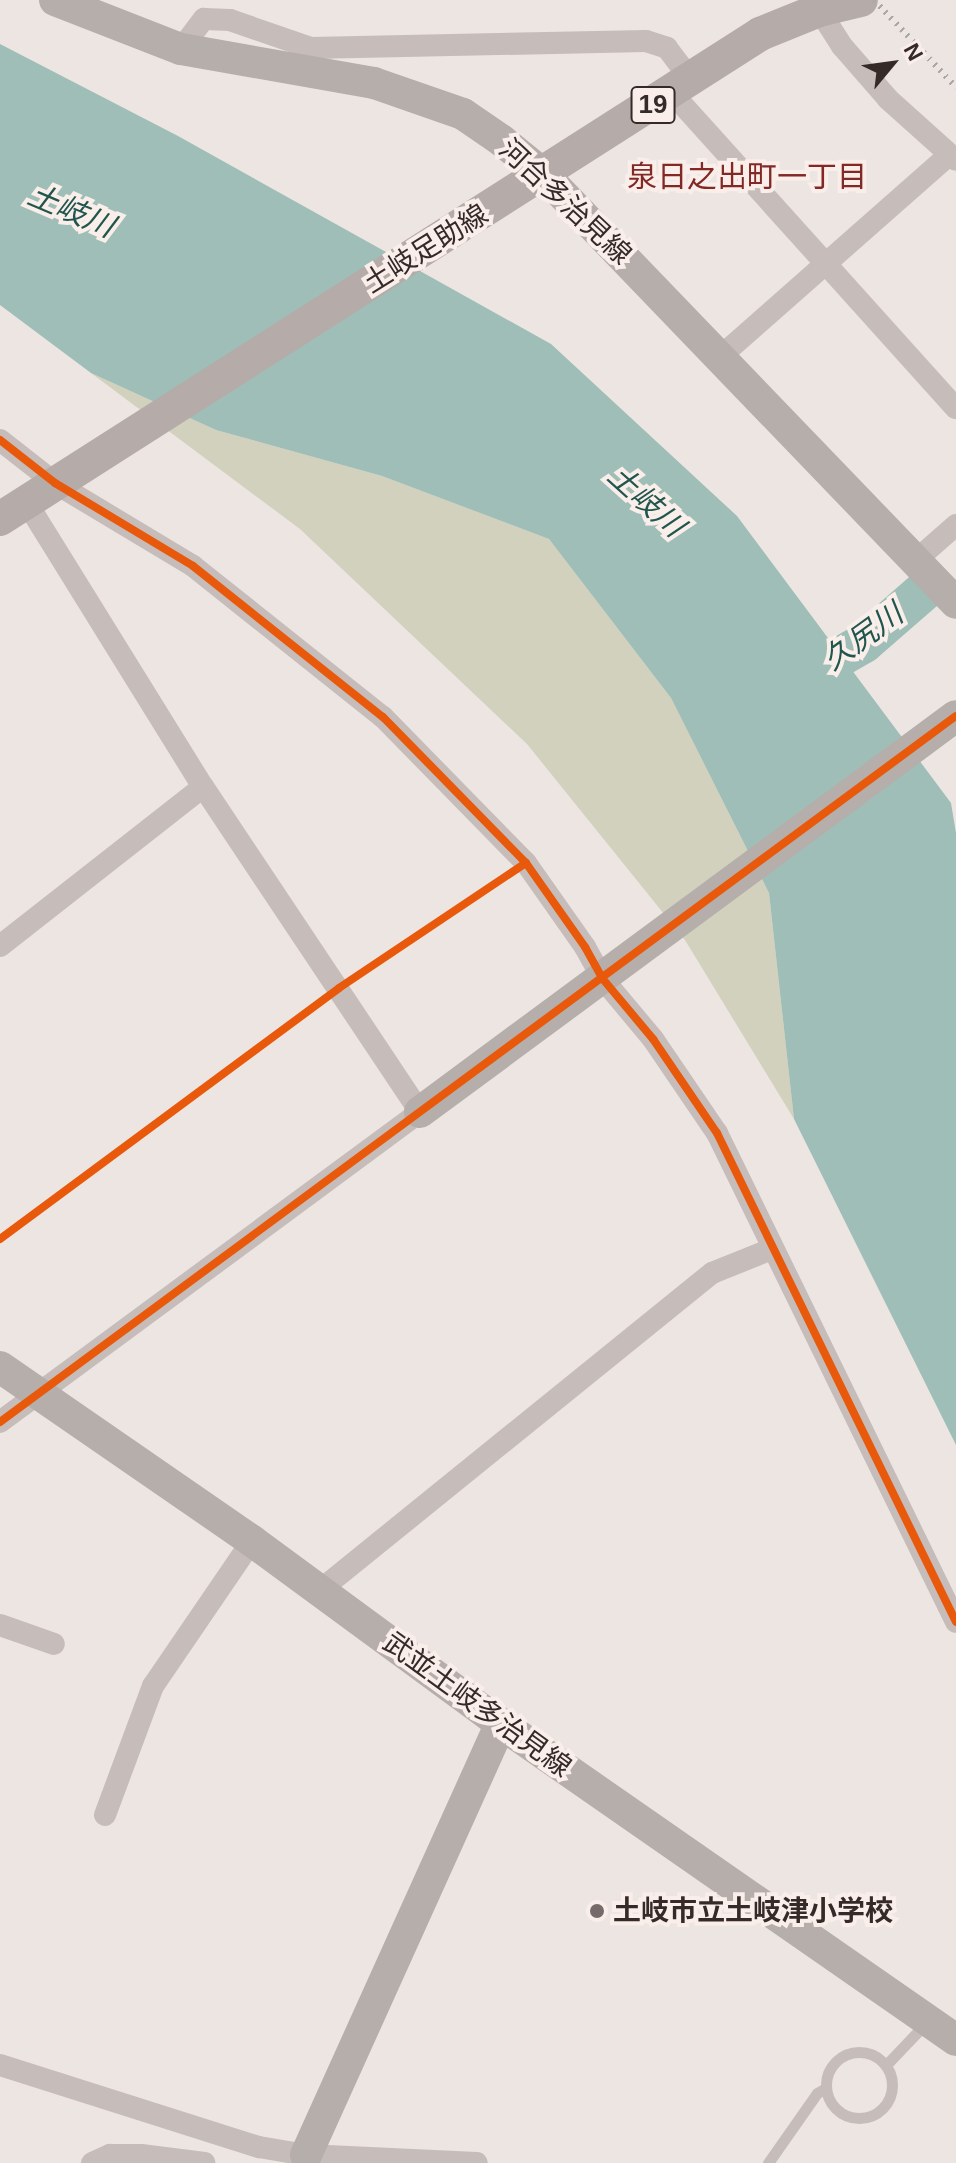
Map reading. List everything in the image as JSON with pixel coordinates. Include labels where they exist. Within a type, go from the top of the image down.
[{"type":"main road","name":"河合多治見線","points":[[55,0],[181,49],[374,83],[463,114],[543,174],[956,603]]},
{"type":"main road","name":"土岐足助線","points":[[13,510],[760,34],[819,10],[861,0]]},
{"type":"main road","points":[[420,1112],[956,716]]},
{"type":"main road","name":"武並土岐多治見線","points":[[0,1367],[252,1541],[501,1724],[956,2040]]},
{"type":"main road","points":[[301,2159],[501,1724]]},
{"type":"street","points":[[721,356],[827,260],[952,158],[888,99],[842,46],[819,10]]},
{"type":"street","points":[[181,49],[204,19],[230,20],[311,48],[646,41],[667,48],[681,86],[956,408]]},
{"type":"street","points":[[0,440],[55,483],[193,566],[383,717],[526,863],[585,947],[608,973],[717,1133],[956,1622]]},
{"type":"street","points":[[0,1422],[420,1112],[13,510]]},
{"type":"street","points":[[915,561],[956,525]]},
{"type":"street","points":[[0,946],[203,787]]},
{"type":"street","points":[[319,1591],[712,1273],[772,1249]]},
{"type":"street","points":[[105,1815],[153,1686],[252,1541]]},
{"type":"street","points":[[0,1625],[54,1644]]},
{"type":"street","points":[[0,2065],[301,2159],[477,2163]]},
{"type":"street","points":[[92,2163],[110,2155],[141,2155],[204,2163]]},
{"type":"lane","points":[[886,2065],[928,2021]]},
{"type":"lane","points":[[865,2053],[886,2065],[892,2081],[891,2094],[879,2112],[870,2116],[849,2116],[840,2111],[826,2088],[827,2074],[843,2058],[865,2053]]},
{"type":"lane","points":[[768,2163],[817,2093],[826,2088]]},
{"type":"green space","points":[[91,373],[216,430],[382,476],[549,539],[671,698],[769,893],[794,1119],[685,940],[527,744],[300,529]]},
{"type":"water","name":"土岐川","points":[[0,44],[178,136],[551,344],[737,516],[951,803],[956,833],[956,1445],[794,1119],[769,893],[671,698],[549,539],[382,476],[216,430],[91,373],[0,305]]},
{"type":"waterway","name":"久尻川","points":[[798,681],[864,643],[926,589]]},
{"type":"railway","points":[[874,0],[956,87]]},
{"type":"cycle path","points":[[0,440],[55,483],[193,566],[383,717],[526,863],[585,947],[602,978],[653,1039],[717,1133],[956,1622]]},
{"type":"cycle path","points":[[0,1422],[956,716]]},
{"type":"cycle path","points":[[0,1239],[339,988],[526,863]]},
{"type":"place","name":"土岐市立土岐津小学校","points":[[597,1911]]},
{"type":"district","name":"泉日之出町一丁目","points":[[747,177]]}]
